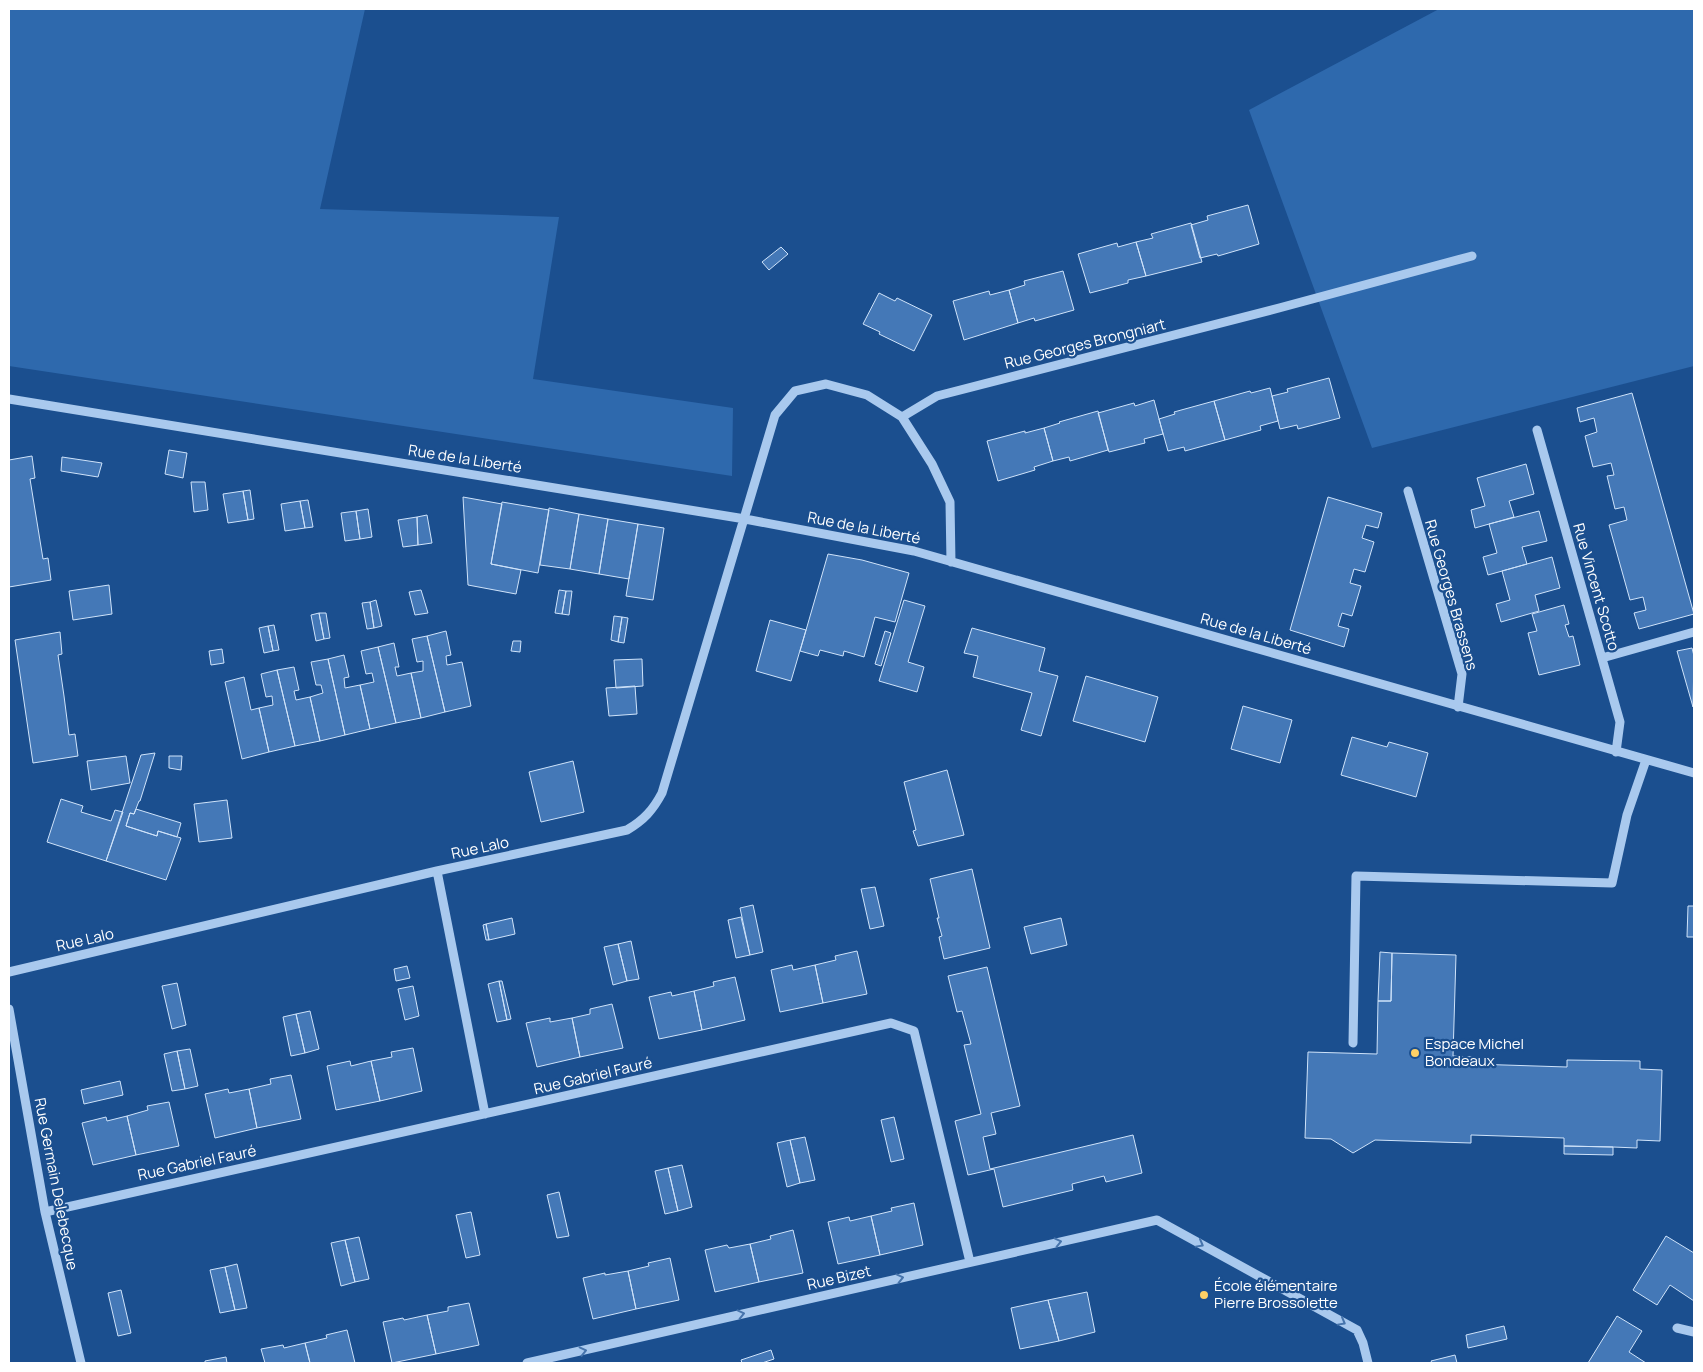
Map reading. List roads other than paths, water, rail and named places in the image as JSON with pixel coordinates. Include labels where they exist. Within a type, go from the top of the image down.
[{"type":"street","name":"Rue Georges Brongniart","points":[[902,417],[937,396],[1472,256]]},
{"type":"street","name":"Rue Lalo","points":[[9,972],[437,871],[627,830],[643,820],[655,808],[662,793],[746,519],[762,455],[775,415],[795,390],[826,384],[867,395],[902,417]]},
{"type":"street","name":"Rue de la Liberté","points":[[9,399],[746,519],[914,552],[1694,773]]},
{"type":"street","points":[[902,417],[932,464],[950,502],[951,562]]},
{"type":"street","name":"Rue Vincent Scotto","points":[[1537,430],[1620,722],[1616,752]]},
{"type":"street","name":"Rue Georges Brassens","points":[[1408,491],[1462,674],[1458,707]]},
{"type":"street","points":[[1602,658],[1694,632]]},
{"type":"street","points":[[1353,1043],[1356,876],[1612,883],[1627,814],[1646,760]]},
{"type":"street","points":[[437,871],[485,1114]]},
{"type":"street","name":"Rue Germain Delebecque","points":[[9,1009],[45,1212],[81,1363]]},
{"type":"street","name":"Rue Gabriel Fauré","points":[[45,1212],[891,1023],[914,1031],[970,1262]]},
{"type":"street","name":"Rue Bizet","points":[[533,1363],[1157,1220],[1357,1330],[1368,1363]]},
{"type":"street","points":[[1677,1328],[1694,1332]]},
{"type":"place","name":"Espace Michel Bondeaux","points":[[1415,1053]]},
{"type":"place","name":"École élémentaire Pierre Brossolette","points":[[1204,1295]]}]
